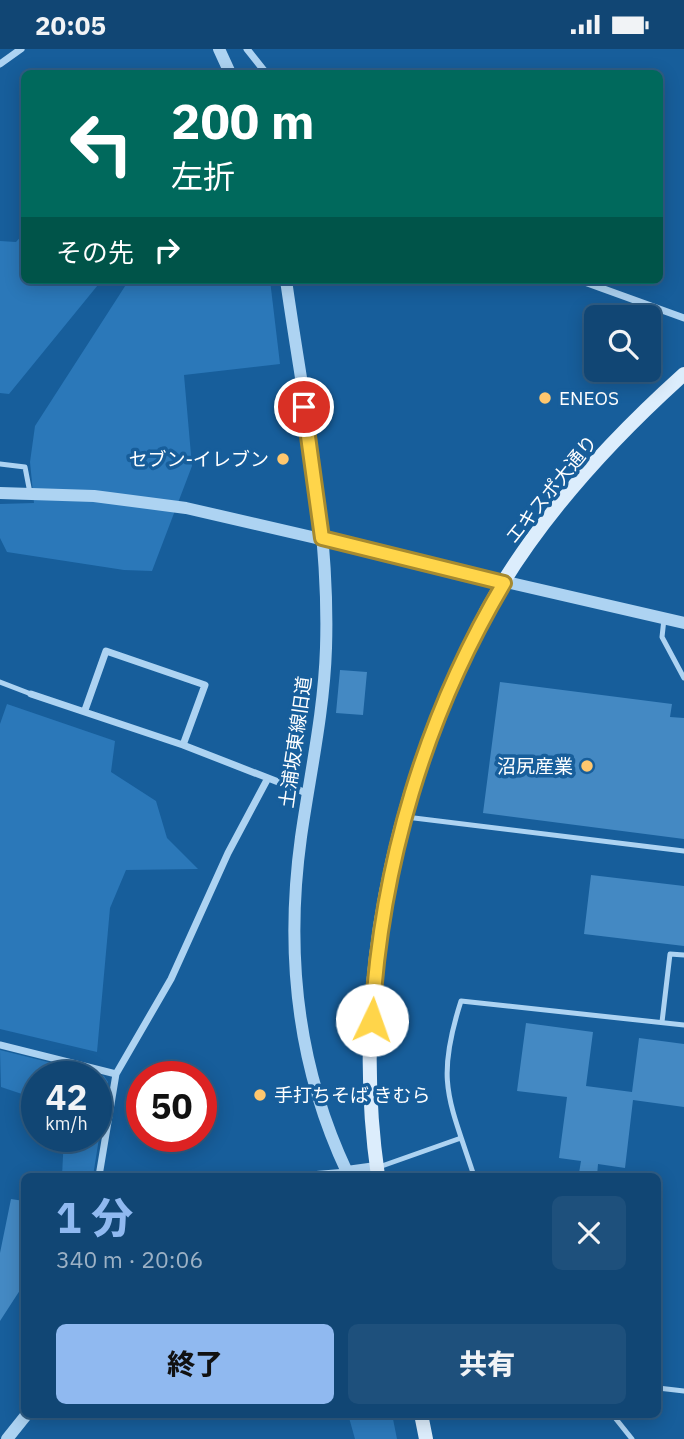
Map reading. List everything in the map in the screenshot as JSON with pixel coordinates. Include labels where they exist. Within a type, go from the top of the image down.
[{"type":"main road","name":"エキスポ大通り","points":[[377,1172],[371,1041],[375,978],[384,907],[404,816],[443,701],[478,626],[542,527],[603,453],[684,374]]},
{"type":"main road","points":[[422,1418],[426,1439]]},
{"type":"street","points":[[0,64],[21,49]]},
{"type":"street","points":[[219,49],[229,70]]},
{"type":"street","points":[[247,49],[264,70]]},
{"type":"street","name":"土浦坂東線旧道","points":[[287,284],[322,538],[326,648],[295,908],[296,989],[312,1081],[326,1128],[347,1172]]},
{"type":"street","points":[[590,284],[684,318]]},
{"type":"street","points":[[0,493],[145,501],[322,538],[504,583],[684,623]]},
{"type":"street","points":[[85,710],[106,651],[205,685],[183,745]]},
{"type":"street","points":[[31,694],[183,745],[309,794]]},
{"type":"street","points":[[99,1173],[116,1073],[171,979],[228,853],[268,778]]},
{"type":"street","points":[[0,1045],[116,1073]]},
{"type":"street","points":[[335,1173],[377,1172]]},
{"type":"street","points":[[7,1439],[24,1418]]},
{"type":"lane","points":[[0,464],[25,467],[30,493]]},
{"type":"lane","points":[[664,619],[662,637],[674,665],[684,678]]},
{"type":"lane","points":[[0,682],[31,694]]},
{"type":"lane","points":[[404,816],[684,851]]},
{"type":"lane","points":[[662,1023],[670,954],[684,955]]},
{"type":"lane","points":[[473,1173],[447,1095],[445,1072],[448,1042],[461,1001],[684,1025]]},
{"type":"lane","points":[[377,1172],[461,1138]]},
{"type":"lane","points":[[661,1388],[684,1391]]},
{"type":"lane","points":[[615,1418],[632,1439]]},
{"type":"shaded area","points":[[21,236],[21,284],[99,284],[9,394],[0,393],[0,241],[16,242]]},
{"type":"shaded area","points":[[126,284],[270,284],[280,364],[184,375],[192,466],[152,571],[124,570],[7,552],[0,538],[0,504],[34,503],[30,462],[35,426]]},
{"type":"shaded area","points":[[7,704],[115,741],[111,772],[156,801],[167,838],[198,869],[126,870],[110,908],[97,1052],[0,1029],[0,724]]},
{"type":"shaded area","points":[[0,1050],[44,1061],[21,1061],[21,1094],[1,1087]]},
{"type":"shaded area","points":[[63,1152],[97,1152],[93,1173],[62,1173]]},
{"type":"shaded area","points":[[349,1418],[393,1418],[397,1439],[355,1439]]},
{"type":"building","points":[[340,670],[367,672],[363,715],[336,713]]},
{"type":"building","name":"沼尻産業","points":[[500,682],[672,704],[670,717],[684,718],[684,839],[483,813]]},
{"type":"building","points":[[591,875],[684,886],[684,946],[584,934]]},
{"type":"building","points":[[526,1023],[593,1032],[586,1086],[632,1092],[639,1038],[684,1044],[684,1107],[633,1100],[625,1168],[598,1164],[597,1173],[579,1173],[581,1161],[559,1158],[567,1097],[517,1091]]},
{"type":"building","points":[[11,1199],[21,1201],[21,1289],[0,1321],[0,1253]]},
{"type":"place","name":"ENEOS","points":[[545,398]]},
{"type":"place","name":"セブン-イレブン","points":[[283,459]]},
{"type":"place","name":"沼尻産業","points":[[587,766]]},
{"type":"place","name":"手打ちそば きむら","points":[[260,1095]]},
{"type":"route","points":[[304,407],[322,538],[504,583],[478,626],[443,701],[404,816],[384,907],[372,1020]]}]
